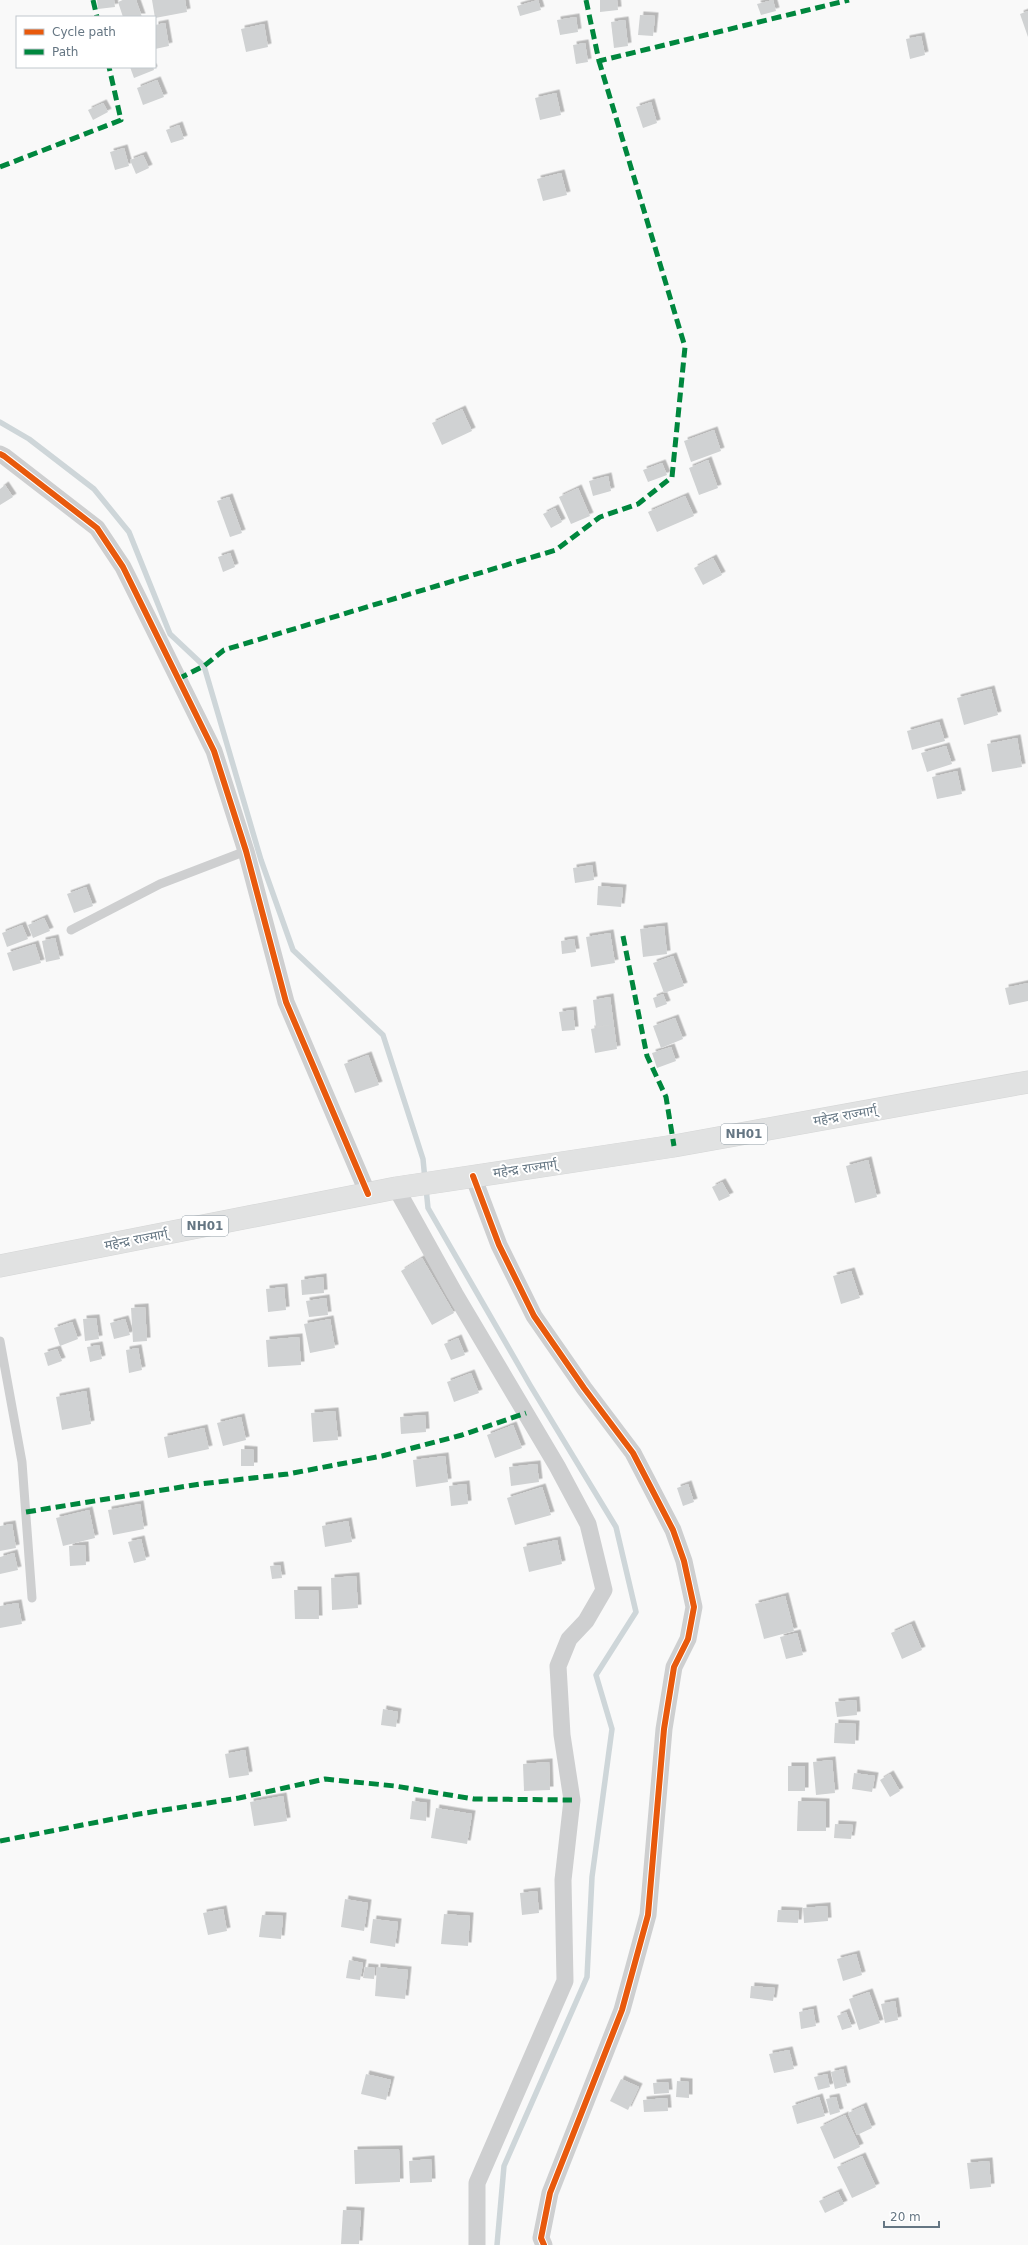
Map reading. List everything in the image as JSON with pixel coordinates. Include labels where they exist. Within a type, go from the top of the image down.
[{"type":"highway","name":"महेन्द्र राज्मार्ग्","points":[[0,1266],[403,1187],[674,1146],[1028,1082]]},
{"type":"street","points":[[0,454],[97,528],[123,567],[214,751],[246,851],[286,1002],[368,1194]]},
{"type":"street","points":[[466,1177],[534,1316],[584,1388],[633,1453],[674,1530],[684,1561],[694,1608],[688,1639],[674,1667],[664,1729],[648,1914],[622,2010],[550,2193],[541,2238],[544,2245]]},
{"type":"street","points":[[403,1187],[455,1294],[557,1466],[588,1524],[604,1590],[586,1621],[569,1639],[558,1666],[562,1735],[572,1800],[563,1880],[565,1981],[477,2184],[477,2245]]},
{"type":"lane","points":[[70,930],[160,884],[246,851]]},
{"type":"lane","points":[[0,1341],[22,1462],[32,1598]]},
{"type":"building","points":[[97,0],[114,0],[115,7],[98,9]]},
{"type":"building","points":[[123,0],[136,0],[142,16],[123,16],[118,2]]},
{"type":"building","points":[[152,0],[185,0],[187,12],[156,18]]},
{"type":"building","points":[[538,0],[541,10],[520,16],[517,6]]},
{"type":"building","points":[[600,0],[617,0],[618,10],[600,12]]},
{"type":"building","points":[[773,0],[776,11],[761,15],[757,4]]},
{"type":"building","points":[[1028,11],[1028,37],[1020,14]]},
{"type":"building","points":[[640,15],[655,16],[653,36],[638,35]]},
{"type":"building","points":[[576,17],[578,32],[560,35],[557,20]]},
{"type":"building","points":[[625,20],[628,46],[614,48],[611,22]]},
{"type":"building","points":[[165,23],[169,46],[156,49],[156,25]]},
{"type":"building","points":[[264,24],[268,47],[246,52],[241,29]]},
{"type":"building","points":[[921,36],[925,55],[910,59],[906,39]]},
{"type":"building","points":[[585,43],[588,62],[576,64],[573,45]]},
{"type":"building","points":[[130,68],[153,68],[154,70],[134,78]]},
{"type":"building","points":[[157,80],[164,97],[143,105],[137,88]]},
{"type":"building","points":[[556,93],[561,115],[540,120],[535,98]]},
{"type":"building","points":[[651,102],[657,123],[643,128],[636,107]]},
{"type":"building","points":[[103,103],[108,112],[93,120],[88,110]]},
{"type":"building","points":[[179,125],[184,139],[171,143],[166,130]]},
{"type":"building","points":[[124,148],[129,166],[115,170],[110,152]]},
{"type":"building","points":[[143,155],[149,168],[136,174],[130,160]]},
{"type":"building","points":[[561,173],[567,195],[543,201],[537,179]]},
{"type":"building","points":[[462,409],[472,431],[442,445],[432,423]]},
{"type":"building","points":[[714,430],[721,451],[691,462],[684,441]]},
{"type":"building","points":[[708,460],[718,488],[699,495],[689,468]]},
{"type":"building","points":[[662,463],[667,475],[648,482],[643,470]]},
{"type":"building","points":[[608,476],[611,491],[593,496],[589,481]]},
{"type":"building","points":[[5,485],[13,497],[0,505],[0,489]]},
{"type":"building","points":[[578,488],[590,516],[571,524],[559,497]]},
{"type":"building","points":[[685,496],[694,516],[657,532],[648,512]]},
{"type":"building","points":[[229,497],[242,533],[230,537],[217,501]]},
{"type":"building","points":[[555,508],[562,522],[551,528],[543,514]]},
{"type":"building","points":[[230,553],[235,567],[223,572],[218,557]]},
{"type":"building","points":[[713,558],[722,575],[703,585],[694,568]]},
{"type":"building","points":[[991,689],[998,715],[964,725],[957,698]]},
{"type":"building","points":[[939,722],[945,741],[912,750],[907,731]]},
{"type":"building","points":[[1017,738],[1022,767],[992,772],[987,744]]},
{"type":"building","points":[[946,746],[952,764],[927,772],[921,753]]},
{"type":"building","points":[[957,771],[962,794],[937,799],[932,777]]},
{"type":"building","points":[[592,865],[594,880],[575,883],[573,868]]},
{"type":"building","points":[[598,886],[623,888],[621,907],[597,905]]},
{"type":"building","points":[[86,887],[93,906],[74,913],[67,894]]},
{"type":"building","points":[[44,918],[50,931],[33,938],[28,925]]},
{"type":"building","points":[[22,925],[28,939],[7,947],[2,933]]},
{"type":"building","points":[[664,926],[667,954],[643,957],[640,929]]},
{"type":"building","points":[[610,933],[615,963],[591,967],[586,937]]},
{"type":"building","points":[[55,938],[60,959],[46,962],[42,941]]},
{"type":"building","points":[[574,939],[576,952],[562,954],[561,941]]},
{"type":"building","points":[[35,944],[41,963],[13,971],[7,953]]},
{"type":"building","points":[[673,956],[684,986],[664,993],[653,963]]},
{"type":"building","points":[[1028,983],[1028,1001],[1009,1005],[1005,988]]},
{"type":"building","points":[[663,994],[667,1004],[656,1008],[653,998]]},
{"type":"building","points":[[610,997],[617,1049],[595,1053],[591,1029],[609,1025],[596,1027],[593,1000]]},
{"type":"building","points":[[573,1010],[575,1030],[562,1031],[559,1012]]},
{"type":"building","points":[[675,1018],[683,1039],[661,1048],[653,1026]]},
{"type":"building","points":[[671,1047],[676,1061],[657,1068],[652,1053]]},
{"type":"building","points":[[368,1055],[379,1085],[355,1093],[344,1064]]},
{"type":"building","points":[[868,1160],[877,1197],[855,1203],[846,1166]]},
{"type":"building","points":[[722,1182],[730,1196],[719,1201],[712,1187]]},
{"type":"building","points":[[422,1258],[454,1313],[432,1325],[401,1271]]},
{"type":"building","points":[[851,1271],[860,1298],[841,1304],[833,1276]]},
{"type":"building","points":[[323,1277],[324,1293],[302,1295],[301,1280]]},
{"type":"building","points":[[284,1287],[286,1310],[268,1312],[266,1289]]},
{"type":"building","points":[[326,1298],[328,1315],[309,1317],[306,1301]]},
{"type":"building","points":[[145,1307],[147,1341],[133,1342],[131,1308]]},
{"type":"building","points":[[96,1318],[99,1339],[85,1341],[83,1319]]},
{"type":"building","points":[[125,1319],[130,1335],[114,1339],[110,1323]]},
{"type":"building","points":[[330,1319],[335,1348],[310,1353],[304,1324]]},
{"type":"building","points":[[72,1322],[78,1339],[60,1346],[54,1328]]},
{"type":"building","points":[[299,1337],[301,1365],[268,1367],[266,1340]]},
{"type":"building","points":[[458,1338],[465,1355],[451,1360],[444,1344]]},
{"type":"building","points":[[99,1345],[102,1359],[90,1362],[87,1347]]},
{"type":"building","points":[[138,1348],[142,1370],[129,1373],[126,1350]]},
{"type":"building","points":[[57,1349],[62,1361],[48,1366],[44,1353]]},
{"type":"building","points":[[471,1373],[479,1393],[454,1402],[447,1382]]},
{"type":"building","points":[[86,1391],[91,1424],[62,1430],[56,1397]]},
{"type":"building","points":[[335,1411],[338,1440],[313,1442],[311,1413]]},
{"type":"building","points":[[425,1415],[426,1432],[401,1434],[400,1417]]},
{"type":"building","points":[[241,1417],[246,1440],[223,1446],[217,1423]]},
{"type":"building","points":[[513,1425],[522,1448],[495,1458],[487,1435]]},
{"type":"building","points":[[204,1428],[209,1449],[168,1458],[164,1437]]},
{"type":"building","points":[[241,1449],[254,1450],[254,1466],[241,1466]]},
{"type":"building","points":[[445,1456],[448,1482],[416,1487],[413,1460]]},
{"type":"building","points":[[537,1464],[539,1482],[511,1486],[509,1467]]},
{"type":"building","points":[[466,1484],[468,1504],[451,1506],[449,1486]]},
{"type":"building","points":[[688,1484],[694,1502],[683,1506],[677,1488]]},
{"type":"building","points":[[542,1487],[551,1515],[515,1525],[507,1498]]},
{"type":"building","points":[[140,1504],[144,1529],[113,1535],[108,1510]]},
{"type":"building","points":[[89,1510],[95,1538],[63,1546],[56,1518]]},
{"type":"building","points":[[348,1521],[352,1542],[325,1547],[322,1526]]},
{"type":"building","points":[[12,1524],[16,1548],[0,1551],[0,1526]]},
{"type":"building","points":[[141,1539],[146,1560],[134,1563],[128,1542]]},
{"type":"building","points":[[557,1540],[562,1564],[529,1572],[523,1547]]},
{"type":"building","points":[[85,1545],[86,1565],[70,1566],[69,1546]]},
{"type":"building","points":[[14,1553],[18,1570],[0,1574],[0,1557]]},
{"type":"building","points":[[280,1565],[282,1578],[272,1579],[270,1566]]},
{"type":"building","points":[[356,1576],[358,1608],[332,1610],[331,1578]]},
{"type":"building","points":[[294,1590],[318,1590],[319,1619],[295,1619]]},
{"type":"building","points":[[785,1596],[794,1631],[764,1639],[755,1604]]},
{"type":"building","points":[[18,1603],[22,1624],[0,1628],[0,1606]]},
{"type":"building","points":[[911,1624],[922,1650],[902,1659],[891,1633]]},
{"type":"building","points":[[797,1633],[803,1655],[786,1659],[780,1637]]},
{"type":"building","points":[[856,1700],[857,1715],[837,1717],[835,1702]]},
{"type":"building","points":[[383,1709],[398,1712],[396,1727],[381,1725]]},
{"type":"building","points":[[835,1723],[856,1724],[855,1744],[834,1743]]},
{"type":"building","points":[[245,1750],[249,1775],[229,1778],[225,1754]]},
{"type":"building","points":[[832,1760],[835,1793],[816,1795],[813,1762]]},
{"type":"building","points":[[549,1762],[550,1790],[524,1791],[523,1764]]},
{"type":"building","points":[[788,1766],[805,1766],[805,1791],[788,1791]]},
{"type":"building","points":[[854,1773],[875,1776],[872,1792],[852,1789]]},
{"type":"building","points":[[890,1774],[900,1791],[890,1797],[880,1780]]},
{"type":"building","points":[[283,1796],[287,1821],[254,1826],[250,1802]]},
{"type":"building","points":[[412,1801],[427,1803],[426,1821],[410,1819]]},
{"type":"building","points":[[798,1801],[826,1802],[826,1831],[797,1831]]},
{"type":"building","points":[[436,1808],[472,1814],[467,1844],[431,1838]]},
{"type":"building","points":[[835,1824],[853,1825],[851,1839],[834,1838]]},
{"type":"building","points":[[537,1891],[539,1913],[522,1915],[520,1893]]},
{"type":"building","points":[[345,1899],[368,1903],[364,1931],[341,1927]]},
{"type":"building","points":[[827,1906],[828,1921],[804,1923],[803,1908]]},
{"type":"building","points":[[223,1909],[227,1931],[208,1935],[203,1913]]},
{"type":"building","points":[[778,1910],[799,1911],[798,1923],[777,1922]]},
{"type":"building","points":[[444,1914],[470,1916],[468,1946],[441,1944]]},
{"type":"building","points":[[262,1915],[283,1916],[281,1939],[259,1937]]},
{"type":"building","points":[[373,1919],[398,1922],[395,1947],[370,1943]]},
{"type":"building","points":[[856,1954],[862,1975],[843,1981],[837,1959]]},
{"type":"building","points":[[349,1960],[363,1963],[360,1980],[346,1978]]},
{"type":"building","points":[[365,1967],[375,1968],[374,1979],[363,1978]]},
{"type":"building","points":[[377,1967],[408,1970],[405,1999],[375,1996]]},
{"type":"building","points":[[751,1986],[775,1988],[773,2001],[750,1998]]},
{"type":"building","points":[[869,1992],[880,2023],[859,2030],[849,1999]]},
{"type":"building","points":[[895,2001],[898,2020],[885,2023],[881,2004]]},
{"type":"building","points":[[813,2009],[816,2026],[801,2029],[799,2012]]},
{"type":"building","points":[[846,2012],[852,2027],[842,2030],[837,2016]]},
{"type":"building","points":[[789,2050],[794,2069],[774,2073],[769,2054]]},
{"type":"building","points":[[843,2069],[847,2086],[835,2089],[831,2072]]},
{"type":"building","points":[[366,2074],[391,2080],[386,2100],[361,2094]]},
{"type":"building","points":[[827,2074],[830,2087],[818,2090],[814,2077]]},
{"type":"building","points":[[621,2079],[639,2087],[628,2110],[610,2101]]},
{"type":"building","points":[[677,2081],[689,2082],[689,2098],[676,2097]]},
{"type":"building","points":[[668,2082],[669,2093],[654,2094],[653,2083]]},
{"type":"building","points":[[819,2097],[825,2116],[797,2124],[792,2106]]},
{"type":"building","points":[[836,2097],[840,2112],[830,2115],[826,2099]]},
{"type":"building","points":[[667,2098],[668,2111],[644,2112],[643,2100]]},
{"type":"building","points":[[863,2106],[872,2128],[857,2135],[848,2113]]},
{"type":"building","points":[[845,2115],[860,2147],[834,2159],[820,2127]]},
{"type":"building","points":[[399,2149],[400,2182],[355,2184],[354,2150]]},
{"type":"building","points":[[862,2156],[876,2187],[852,2198],[837,2167]]},
{"type":"building","points":[[431,2159],[432,2182],[410,2183],[409,2161]]},
{"type":"building","points":[[989,2161],[991,2187],[970,2189],[967,2163]]},
{"type":"building","points":[[838,2192],[844,2204],[825,2213],[819,2201]]},
{"type":"building","points":[[343,2210],[361,2211],[359,2244],[341,2244]]},
{"type":"waterway","points":[[0,422],[29,439],[94,489],[129,532],[170,634],[204,666],[261,860],[293,950],[383,1035],[423,1159],[425,1180]]},
{"type":"waterway","points":[[426,1188],[428,1208],[530,1385],[616,1527],[636,1612],[596,1675],[612,1729],[592,1877],[587,1977],[504,2166],[497,2245]]},
{"type":"marked path","points":[[93,0],[97,16]]},
{"type":"marked path","points":[[586,0],[599,61],[849,0]]},
{"type":"marked path","points":[[178,679],[204,666],[224,650],[556,550],[600,517],[638,504],[672,477],[685,347],[599,61]]},
{"type":"marked path","points":[[0,167],[121,120],[109,68]]},
{"type":"marked path","points":[[623,936],[647,1056],[666,1097],[674,1146]]},
{"type":"marked path","points":[[26,1512],[200,1484],[288,1474],[382,1456],[462,1435],[526,1413]]},
{"type":"marked path","points":[[0,1841],[139,1814],[239,1798],[325,1779],[395,1786],[474,1799],[572,1800]]},
{"type":"cycle path","points":[[0,454],[97,528],[123,567],[214,751],[246,851],[286,1002],[368,1194]]},
{"type":"cycle path","points":[[473,1176],[499,1245],[534,1316],[584,1388],[633,1453],[673,1530],[684,1561],[694,1607],[688,1639],[674,1667],[664,1729],[648,1915],[622,2010],[550,2193],[541,2238],[544,2245]]}]
